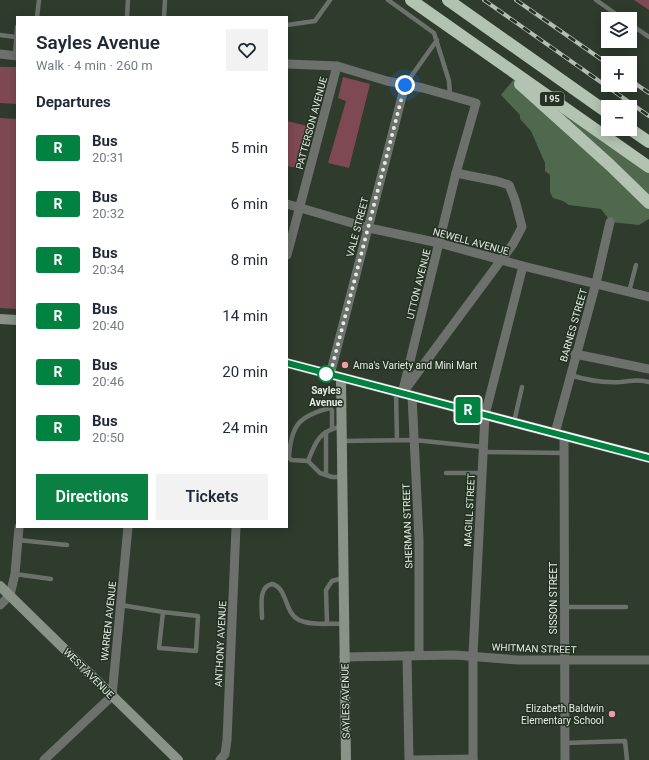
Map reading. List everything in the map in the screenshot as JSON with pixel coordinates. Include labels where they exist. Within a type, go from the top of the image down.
[{"type":"highway","name":"I 95","points":[[411,0],[649,167]]},
{"type":"highway","name":"I 95","points":[[448,0],[601,108]]},
{"type":"highway","points":[[456,31],[551,111],[649,203]]},
{"type":"highway","points":[[637,134],[649,142]]},
{"type":"street","points":[[0,54],[16,56]]},
{"type":"street","points":[[288,64],[337,66],[405,85],[450,95]]},
{"type":"street","name":"PATTERSON AVENUE","points":[[288,251],[337,66]]},
{"type":"street","name":"VALE STREET","points":[[330,375],[405,85]]},
{"type":"street","name":"UTTON AVENUE","points":[[399,393],[456,173],[476,103],[450,95]]},
{"type":"street","points":[[399,393],[501,260],[522,227],[515,200],[509,185],[456,173]]},
{"type":"street","name":"NEWELL AVENUE","points":[[288,204],[369,228],[439,243],[523,266],[649,297]]},
{"type":"street","name":"BARNES STREET","points":[[559,434],[575,354],[596,283],[610,222]]},
{"type":"street","name":"MAGILL STREET","points":[[472,759],[472,656],[485,414],[523,266]]},
{"type":"street","points":[[0,318],[16,320]]},
{"type":"street","points":[[575,354],[649,369]]},
{"type":"street","points":[[288,363],[342,379],[485,414],[649,458]]},
{"type":"street","name":"SAYLES AVENUE","points":[[342,379],[337,428],[342,441],[346,760]]},
{"type":"street","name":"SHERMAN STREET","points":[[412,396],[419,539],[419,655]]},
{"type":"street","name":"SISSON STREET","points":[[559,434],[564,454],[565,760]]},
{"type":"street","points":[[0,605],[10,595],[15,574],[20,528]]},
{"type":"street","name":"WARREN AVENUE","points":[[112,696],[128,528]]},
{"type":"street","name":"ANTHONY AVENUE","points":[[220,760],[225,754],[227,740],[236,528]]},
{"type":"street","name":"WEST AVENUE","points":[[0,586],[178,760]]},
{"type":"street","name":"WHITMAN STREET","points":[[407,656],[455,654],[518,660],[649,660]]},
{"type":"street","points":[[344,657],[407,656],[410,760],[472,759]]},
{"type":"street","points":[[44,760],[112,696]]},
{"type":"lane","points":[[37,16],[39,0]]},
{"type":"lane","points":[[127,16],[128,0]]},
{"type":"lane","points":[[164,16],[165,0]]},
{"type":"lane","points":[[288,25],[315,21],[330,0]]},
{"type":"lane","points":[[388,0],[434,33],[449,81],[450,95]]},
{"type":"lane","points":[[596,0],[613,12]]},
{"type":"lane","points":[[637,29],[649,37]]},
{"type":"lane","points":[[0,35],[16,37],[16,56]]},
{"type":"lane","points":[[405,85],[437,40]]},
{"type":"lane","points":[[629,292],[636,265]]},
{"type":"lane","points":[[570,375],[586,380],[622,382],[635,379],[649,382]]},
{"type":"lane","points":[[514,422],[522,387]]},
{"type":"lane","points":[[397,440],[399,393]]},
{"type":"lane","points":[[308,461],[317,439],[326,432],[337,428],[332,410],[330,408],[310,413],[298,424],[290,440],[289,457],[291,460],[308,461],[320,472],[332,478],[342,477]]},
{"type":"lane","points":[[326,432],[326,475]]},
{"type":"lane","points":[[342,441],[414,440],[483,449],[564,454]]},
{"type":"lane","points":[[446,473],[482,473]]},
{"type":"lane","points":[[18,540],[67,545]]},
{"type":"lane","points":[[15,574],[51,579]]},
{"type":"lane","points":[[327,623],[326,590],[332,581],[344,578]]},
{"type":"lane","points":[[262,618],[262,593],[265,587],[272,584],[281,590],[287,607],[299,620],[344,624]]},
{"type":"lane","points":[[121,604],[163,612],[198,616],[196,651],[160,648],[163,612]]},
{"type":"lane","points":[[565,607],[626,607]]},
{"type":"lane","points":[[564,743],[625,741],[627,760]]},
{"type":"green space","points":[[514,79],[649,167],[649,219],[639,225],[611,222],[601,209],[569,205],[563,201],[553,198],[550,192],[550,175],[545,171],[545,163],[531,131],[520,119],[520,115],[501,95]]},
{"type":"building","points":[[634,0],[649,0],[649,10]]},
{"type":"building","points":[[0,67],[16,67],[16,104],[0,103]]},
{"type":"building","points":[[343,77],[370,84],[349,168],[328,163],[346,101],[338,98]]},
{"type":"building","points":[[0,118],[16,119],[16,309],[0,308]]},
{"type":"building","points":[[288,121],[308,126],[297,168],[288,166]]},
{"type":"railway","points":[[484,0],[649,116]]},
{"type":"railway","points":[[516,0],[601,59]]},
{"type":"railway","points":[[637,85],[649,93]]},
{"type":"bus line","name":"R","points":[[288,363],[342,379],[485,414],[649,458]]},
{"type":"place","name":"Ama's Variety and Mini Mart","points":[[345,365]]},
{"type":"place","name":"Sayles Avenue","points":[[326,374]]},
{"type":"place","name":"Elizabeth Baldwin Elementary School","points":[[612,714]]},
{"type":"route","points":[[326,374],[330,375],[405,85]]}]
